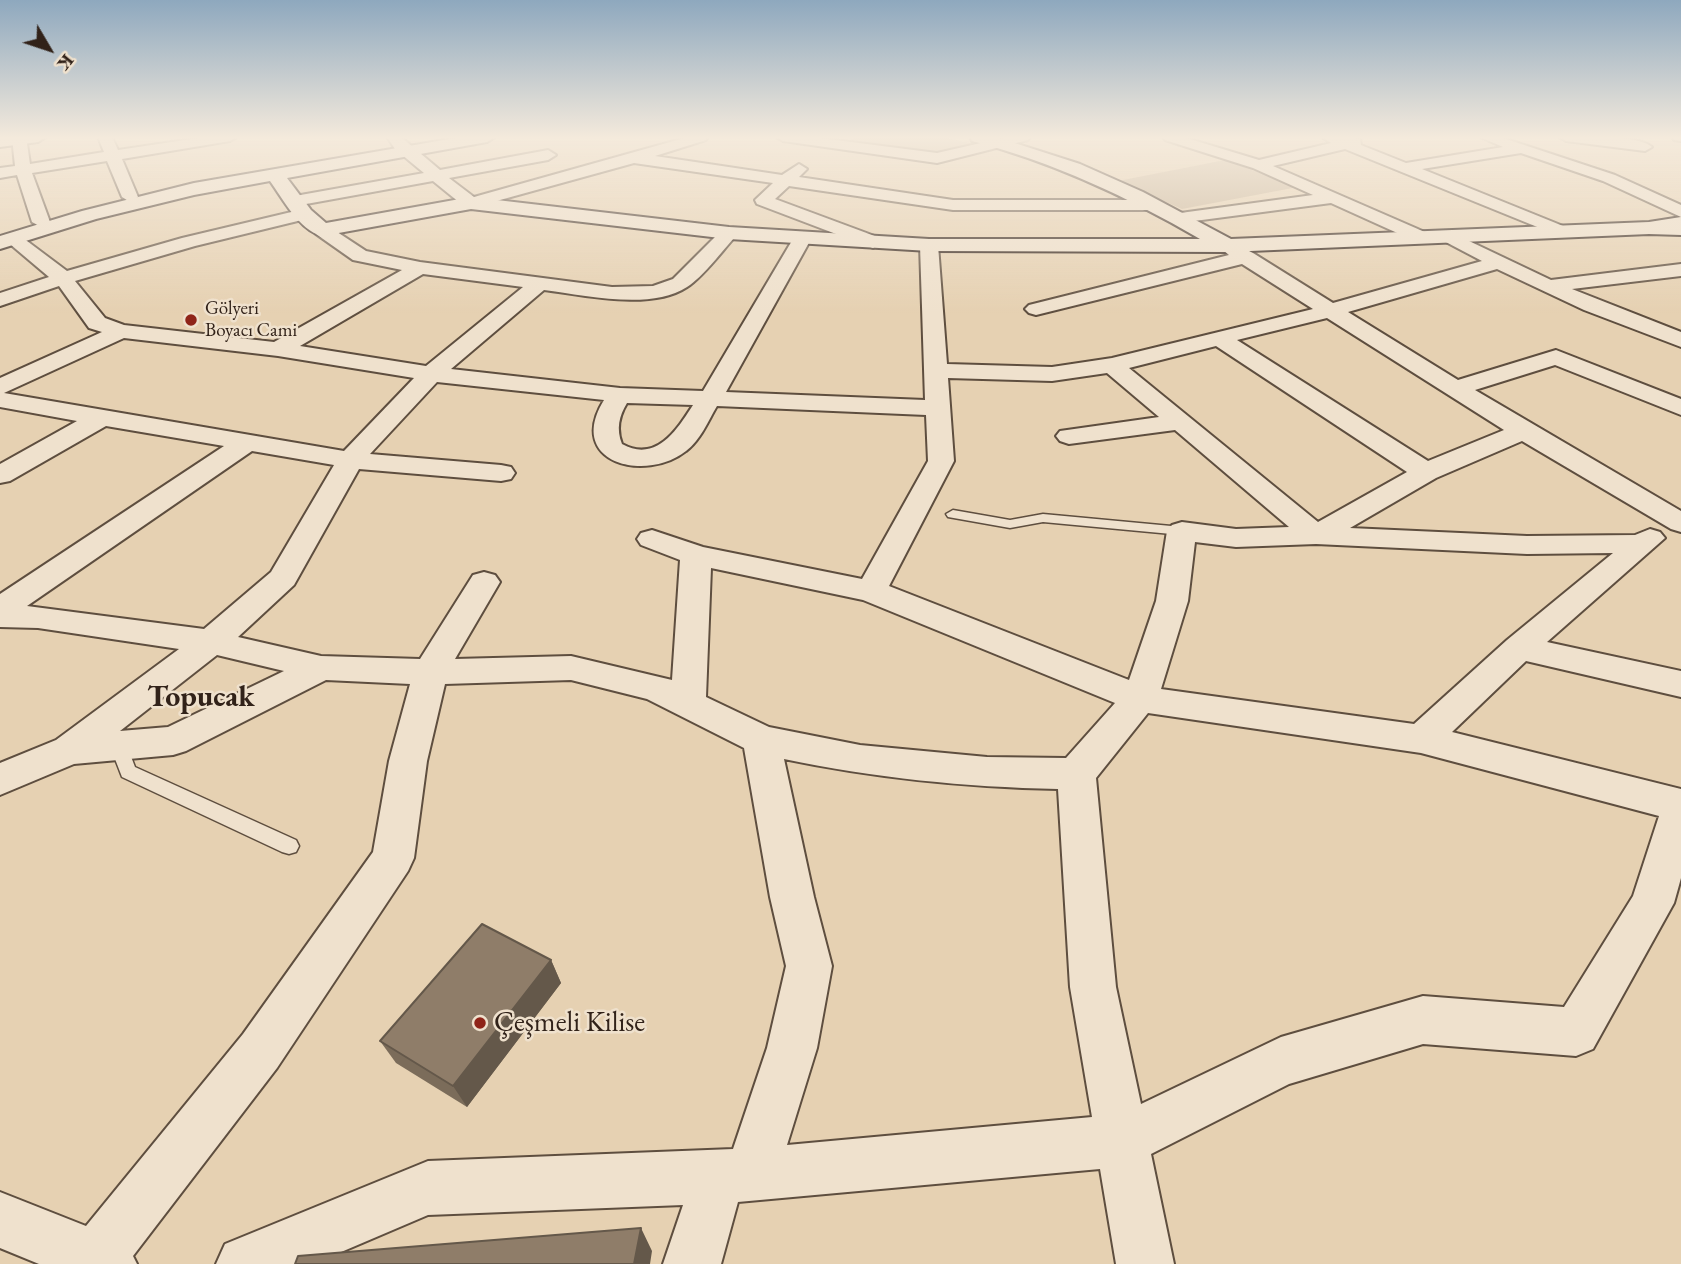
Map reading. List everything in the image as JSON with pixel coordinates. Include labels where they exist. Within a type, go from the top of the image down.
[{"type":"street","points":[[32,196],[41,222]]},
{"type":"street","points":[[4,239],[41,222],[135,196]]},
{"type":"street","points":[[4,239],[165,196]]},
{"type":"street","points":[[291,196],[322,230],[360,256],[420,268],[612,293],[655,292],[680,283],[729,233]]},
{"type":"street","points":[[0,300],[62,277],[299,207],[349,196]]},
{"type":"street","points":[[462,196],[471,203],[729,233],[929,245],[1237,251],[1421,237],[1681,229]]},
{"type":"street","points":[[322,230],[497,196]]},
{"type":"street","points":[[767,196],[763,200],[873,242]]},
{"type":"street","points":[[931,196],[953,205],[1155,205]]},
{"type":"street","points":[[1135,196],[1237,251],[1523,431],[1678,517],[1519,648],[1421,739]]},
{"type":"street","points":[[1331,196],[1421,237]]},
{"type":"street","points":[[1428,196],[1457,208]]},
{"type":"street","points":[[1476,196],[1562,232]]},
{"type":"street","points":[[1657,196],[1681,212]]},
{"type":"street","points":[[1179,218],[1336,198]]},
{"type":"street","points":[[1480,218],[1515,234]]},
{"type":"street","points":[[1649,228],[1681,223]]},
{"type":"street","points":[[1448,236],[1550,286],[1681,341]]},
{"type":"street","points":[[4,239],[62,277],[97,323],[121,331],[278,349],[431,374],[620,395],[939,408]]},
{"type":"street","points":[[620,395],[606,422],[608,444],[623,455],[640,457],[658,454],[676,446],[710,398],[802,239]]},
{"type":"street","points":[[871,591],[941,461],[929,245]]},
{"type":"street","points":[[1036,309],[1237,251]]},
{"type":"street","points":[[937,371],[1052,374],[1112,365],[1333,310],[1499,263]]},
{"type":"street","points":[[278,349],[420,268]]},
{"type":"street","points":[[1550,286],[1681,270]]},
{"type":"street","points":[[0,780],[69,750],[211,642],[284,578],[350,460],[431,374],[538,285]]},
{"type":"street","points":[[0,387],[121,331]]},
{"type":"street","points":[[1220,339],[1426,472]]},
{"type":"street","points":[[1457,388],[1556,357],[1681,408]]},
{"type":"street","points":[[1112,365],[1316,535]]},
{"type":"street","points":[[0,400],[350,460],[502,473]]},
{"type":"street","points":[[0,475],[99,419]]},
{"type":"street","points":[[1069,436],[1178,422]]},
{"type":"street","points":[[1316,535],[1426,472],[1523,431]]},
{"type":"street","points":[[0,609],[247,443]]},
{"type":"street","points":[[1145,1264],[1093,987],[1076,774],[1140,699],[1172,601],[1182,531],[1237,538],[1316,535],[1527,545],[1643,544]]},
{"type":"street","points":[[652,539],[696,555],[871,591],[1140,699],[1421,739],[1681,804]]},
{"type":"street","points":[[688,703],[696,555]]},
{"type":"street","points":[[0,1220],[102,1262],[260,1051],[393,858],[408,761],[430,672],[484,582]]},
{"type":"street","points":[[0,616],[38,617],[211,642],[321,668],[430,672],[571,668],[657,688],[761,740],[860,760],[987,772],[1076,774]]},
{"type":"street","points":[[1519,648],[1681,684]]},
{"type":"street","points":[[69,750],[173,740],[321,668]]},
{"type":"street","points":[[692,1264],[792,1048],[809,966],[792,897],[761,740]]},
{"type":"street","points":[[245,1264],[428,1188],[735,1176],[1122,1141],[1281,1062],[1423,1020],[1576,1032],[1652,903],[1681,810]]},
{"type":"lane","points":[[953,514],[1010,524],[1043,518],[1182,531]]},
{"type":"lane","points":[[119,746],[128,772],[289,846]]},
{"type":"shaded area","points":[[1152,196],[1251,196],[1182,209]]},
{"type":"building","name":"Çeşmeli Kilise","points":[[482,924],[551,960],[453,1086],[380,1041]]},
{"type":"building","points":[[641,1228],[634,1264],[295,1264],[298,1256]]},
{"type":"place","name":"Gölyeri Boyacı Cami","points":[[191,320]]},
{"type":"place","name":"Çeşmeli Kilise","points":[[480,1023]]},
{"type":"district","name":"Topucak","points":[[201,698]]}]
